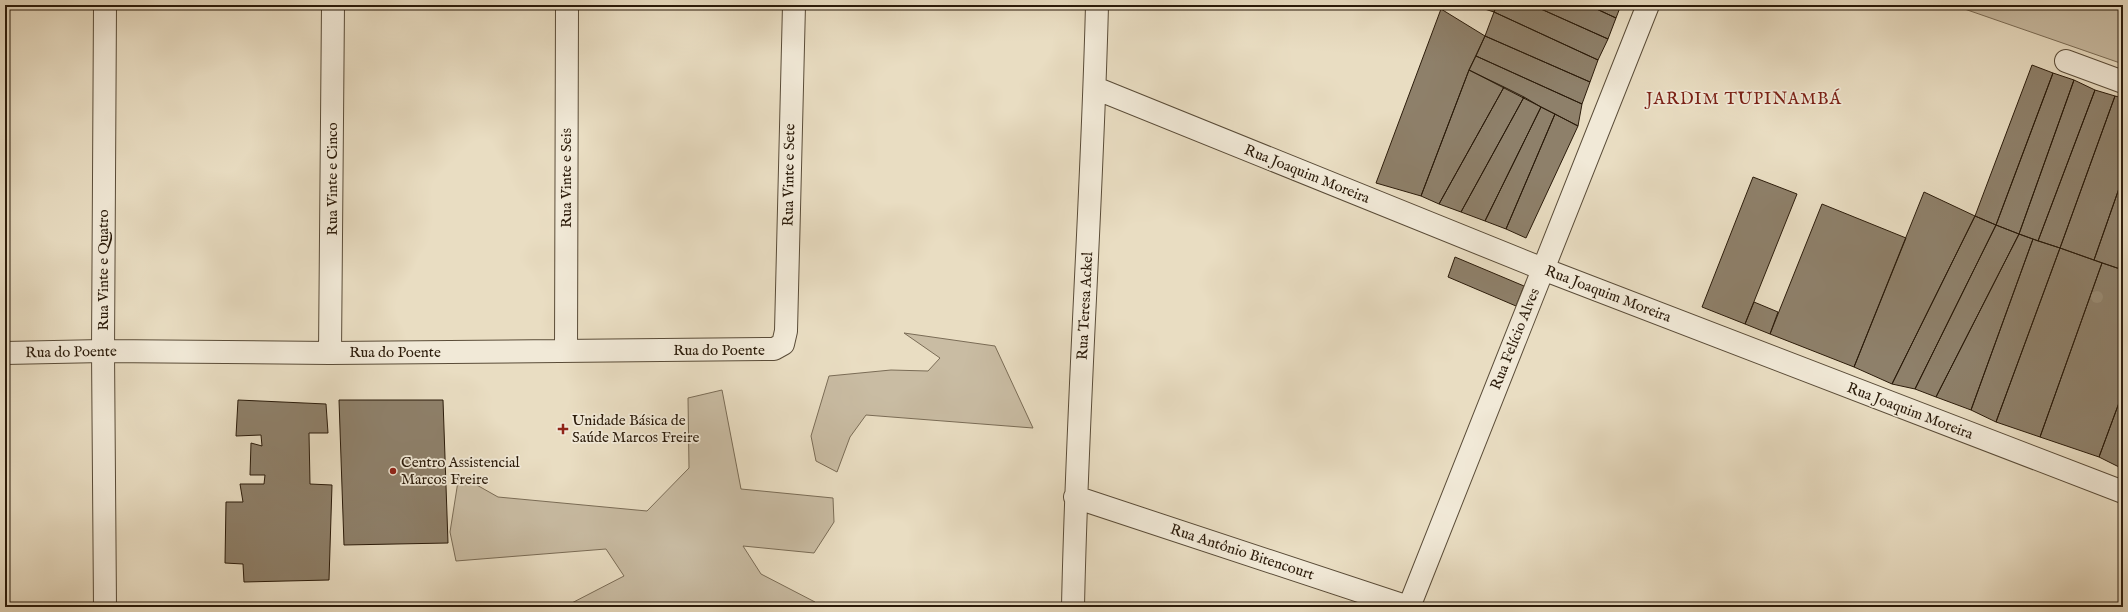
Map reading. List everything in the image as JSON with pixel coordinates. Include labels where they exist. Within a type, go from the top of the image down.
[{"type":"street","name":"Rua Vinte e Quatro","points":[[105,5],[102,351],[105,607]]},
{"type":"street","name":"Rua Vinte e Cinco","points":[[330,353],[333,5]]},
{"type":"street","name":"Rua Vinte e Seis","points":[[566,351],[567,5]]},
{"type":"street","name":"Rua Vinte e Sete","points":[[783,344],[786,331],[794,5]]},
{"type":"street","name":"Rua Teresa Ackel","points":[[1073,607],[1075,496],[1095,88],[1097,5]]},
{"type":"street","name":"Rua Felício Alves","points":[[1408,607],[1648,5]]},
{"type":"street","points":[[2066,61],[2123,82]]},
{"type":"street","name":"Rua Joaquim Moreira","points":[[1095,88],[1543,269],[2123,492]]},
{"type":"street","name":"Rua do Poente","points":[[5,353],[102,351],[330,353],[774,349],[783,344]]},
{"type":"street","name":"Rua Antônio Bitencourt","points":[[1075,496],[1408,607]]},
{"type":"shaded area","points":[[1953,5],[2123,5],[2123,64]]},
{"type":"shaded area","points":[[904,333],[995,346],[1033,428],[866,415],[850,437],[837,472],[816,461],[811,436],[829,376],[891,370],[928,371],[940,358]]},
{"type":"shaded area","points":[[722,390],[741,489],[833,498],[834,522],[814,553],[743,546],[761,574],[815,602],[812,607],[564,607],[624,576],[606,549],[456,561],[450,532],[459,475],[498,497],[647,511],[689,468],[688,398]]},
{"type":"building","points":[[1426,5],[1442,5],[1441,9]]},
{"type":"building","points":[[1472,5],[1497,5],[1494,12]]},
{"type":"building","points":[[1497,5],[1532,5],[1608,39],[1598,60],[1494,12]]},
{"type":"building","points":[[1532,5],[1588,5],[1616,18],[1608,39]]},
{"type":"building","points":[[1588,5],[1621,5],[1616,18]]},
{"type":"building","points":[[1441,9],[1485,36],[1469,70],[1421,196],[1376,183]]},
{"type":"building","points":[[1494,12],[1598,60],[1590,82],[1485,36]]},
{"type":"building","points":[[1485,36],[1590,82],[1582,104],[1476,56]]},
{"type":"building","points":[[1476,56],[1582,104],[1578,126],[1469,70]]},
{"type":"building","points":[[2032,65],[2053,73],[1996,225],[1975,216]]},
{"type":"building","points":[[1469,70],[1504,87],[1439,204],[1421,196]]},
{"type":"building","points":[[2053,73],[2074,80],[2019,234],[1996,225]]},
{"type":"building","points":[[2074,80],[2095,90],[2038,241],[2019,234]]},
{"type":"building","points":[[1504,87],[1524,97],[1461,212],[1439,204]]},
{"type":"building","points":[[2095,90],[2115,96],[2060,248],[2038,241]]},
{"type":"building","points":[[2115,96],[2123,98],[2123,177],[2094,260],[2060,248]]},
{"type":"building","points":[[1524,97],[1541,107],[1485,221],[1461,212]]},
{"type":"building","points":[[1541,107],[1555,114],[1506,229],[1485,221]]},
{"type":"building","points":[[1555,114],[1578,126],[1526,238],[1506,229]]},
{"type":"building","points":[[1753,177],[1797,194],[1745,324],[1702,307]]},
{"type":"building","points":[[2123,177],[2123,270],[2094,260]]},
{"type":"building","points":[[1924,192],[1975,216],[1892,384],[1854,367]]},
{"type":"building","points":[[1822,204],[1906,238],[1854,367],[1770,334]]},
{"type":"building","points":[[1975,216],[1996,225],[1915,389],[1892,384]]},
{"type":"building","points":[[1996,225],[2019,234],[1936,397],[1915,389]]},
{"type":"building","points":[[2019,234],[2033,239],[1971,410],[1936,397]]},
{"type":"building","points":[[2033,239],[2060,248],[1996,422],[1971,410]]},
{"type":"building","points":[[2060,248],[2102,263],[2040,437],[1996,422]]},
{"type":"building","points":[[1455,257],[1524,286],[1516,306],[1448,277]]},
{"type":"building","points":[[2102,263],[2123,270],[2123,392],[2099,457],[2040,437]]},
{"type":"building","points":[[1754,302],[1778,312],[1770,334],[1745,324]]},
{"type":"building","points":[[2123,392],[2123,469],[2099,457]]},
{"type":"building","points":[[238,400],[326,404],[328,433],[309,433],[310,484],[332,485],[329,580],[244,582],[243,564],[225,563],[226,502],[243,502],[240,484],[264,484],[265,475],[250,475],[251,443],[262,446],[261,435],[236,436]]},
{"type":"building","name":"Centro Assistencial Marcos Freire","points":[[339,400],[443,400],[448,543],[344,545]]},
{"type":"place","name":"Unidade Básica de Saúde Marcos Freire","points":[[563,429]]},
{"type":"place","name":"Centro Assistencial Marcos Freire","points":[[393,471]]},
{"type":"district","name":"JARDIM TUPINAMBÁ","points":[[1744,99]]}]
